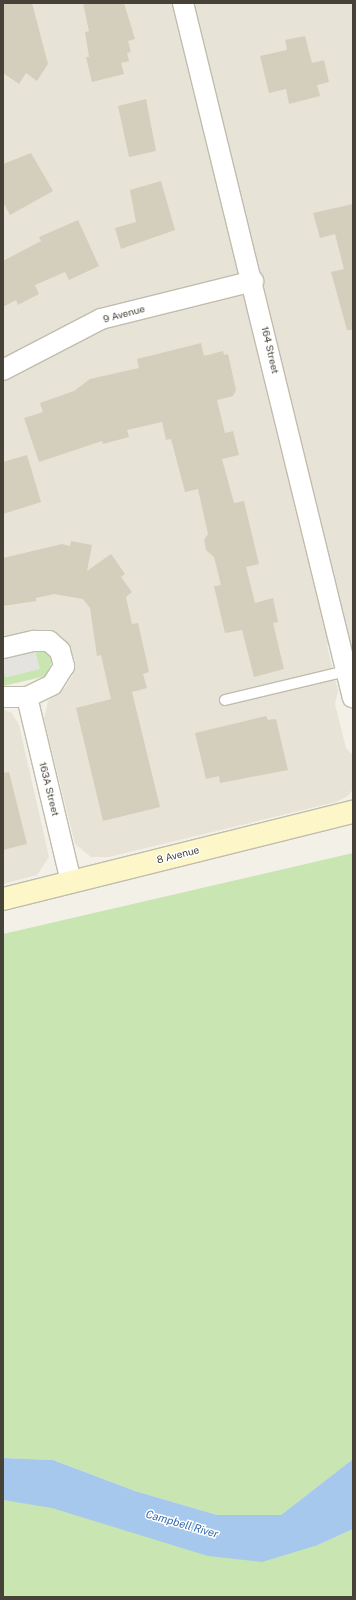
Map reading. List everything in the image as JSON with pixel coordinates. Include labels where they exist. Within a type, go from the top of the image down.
[{"type":"main road","name":"8 Avenue","points":[[3,899],[353,812]]},
{"type":"street","name":"164 Street","points":[[183,3],[253,281],[353,698]]},
{"type":"street","name":"9 Avenue","points":[[3,370],[101,319],[253,281]]},
{"type":"street","points":[[3,648],[41,640],[60,651],[64,666],[58,680],[27,697],[3,697]]},
{"type":"street","name":"163A Street","points":[[27,697],[71,882]]},
{"type":"lane","points":[[225,700],[346,671]]},
{"type":"shaded area","points":[[3,3],[353,3],[353,653],[349,639],[327,645],[338,691],[335,704],[346,748],[353,755],[353,789],[348,796],[336,802],[109,857],[91,857],[75,844],[44,719],[48,701],[66,687],[73,674],[75,660],[70,648],[61,636],[47,630],[3,638]]},
{"type":"shaded area","points":[[35,651],[40,669],[5,677],[3,659]]},
{"type":"shaded area","points":[[3,709],[12,713],[19,725],[49,857],[37,875],[3,884]]},
{"type":"green space","points":[[39,650],[47,653],[52,661],[46,676],[3,686],[3,668],[6,677],[39,669],[35,651]]},
{"type":"green space","points":[[353,853],[353,1459],[281,1515],[217,1515],[135,1491],[53,1460],[3,1458],[3,934]]},
{"type":"green space","points":[[3,1500],[318,1545],[353,1529],[353,1597],[3,1597]]},
{"type":"water","name":"Campbell River","points":[[3,1458],[53,1460],[135,1491],[217,1515],[281,1515],[353,1459],[353,1529],[318,1545],[262,1562],[208,1556],[52,1508],[3,1500]]},
{"type":"building","points":[[3,3],[32,3],[48,64],[37,81],[26,73],[19,84],[3,73]]},
{"type":"building","points":[[83,3],[124,3],[135,39],[128,41],[131,52],[127,53],[129,61],[121,63],[124,74],[92,82],[86,57],[89,57],[85,32],[89,31]]},
{"type":"building","points":[[305,36],[312,63],[324,60],[329,82],[317,85],[320,96],[289,104],[286,89],[269,93],[260,56],[287,50],[285,40]]},
{"type":"building","points":[[146,99],[156,151],[129,157],[118,106]]},
{"type":"building","points":[[31,153],[53,191],[10,215],[3,202],[3,164]]},
{"type":"building","points":[[161,181],[175,230],[121,249],[115,228],[136,222],[130,190]]},
{"type":"building","points":[[353,204],[353,330],[347,330],[331,272],[344,269],[335,234],[320,238],[313,213]]},
{"type":"building","points":[[78,220],[99,266],[69,280],[65,272],[35,285],[39,294],[18,305],[16,300],[3,307],[3,261],[41,241],[39,237]]},
{"type":"building","points":[[201,343],[204,356],[223,351],[224,355],[228,354],[236,390],[233,396],[217,400],[225,433],[233,431],[239,455],[222,459],[234,503],[244,501],[259,564],[246,567],[255,603],[273,598],[278,622],[273,623],[284,669],[254,677],[242,630],[225,633],[214,586],[221,585],[214,557],[206,550],[204,540],[208,534],[198,489],[185,492],[171,439],[166,440],[162,422],[127,430],[129,437],[103,444],[102,441],[39,462],[24,418],[43,412],[40,403],[74,391],[90,379],[139,368],[137,359]]},
{"type":"building","points":[[27,455],[41,502],[3,514],[3,462]]},
{"type":"building","points":[[71,541],[92,545],[87,571],[111,554],[125,574],[121,577],[132,592],[126,597],[132,624],[138,623],[149,672],[143,674],[147,688],[132,692],[160,807],[103,821],[76,708],[111,699],[101,655],[97,656],[90,608],[83,599],[54,594],[36,598],[36,601],[3,606],[3,558],[62,544],[70,546]]},
{"type":"building","points":[[266,716],[268,720],[276,719],[288,770],[220,783],[219,776],[206,779],[195,733]]},
{"type":"building","points":[[9,772],[27,844],[3,850],[3,773]]}]
